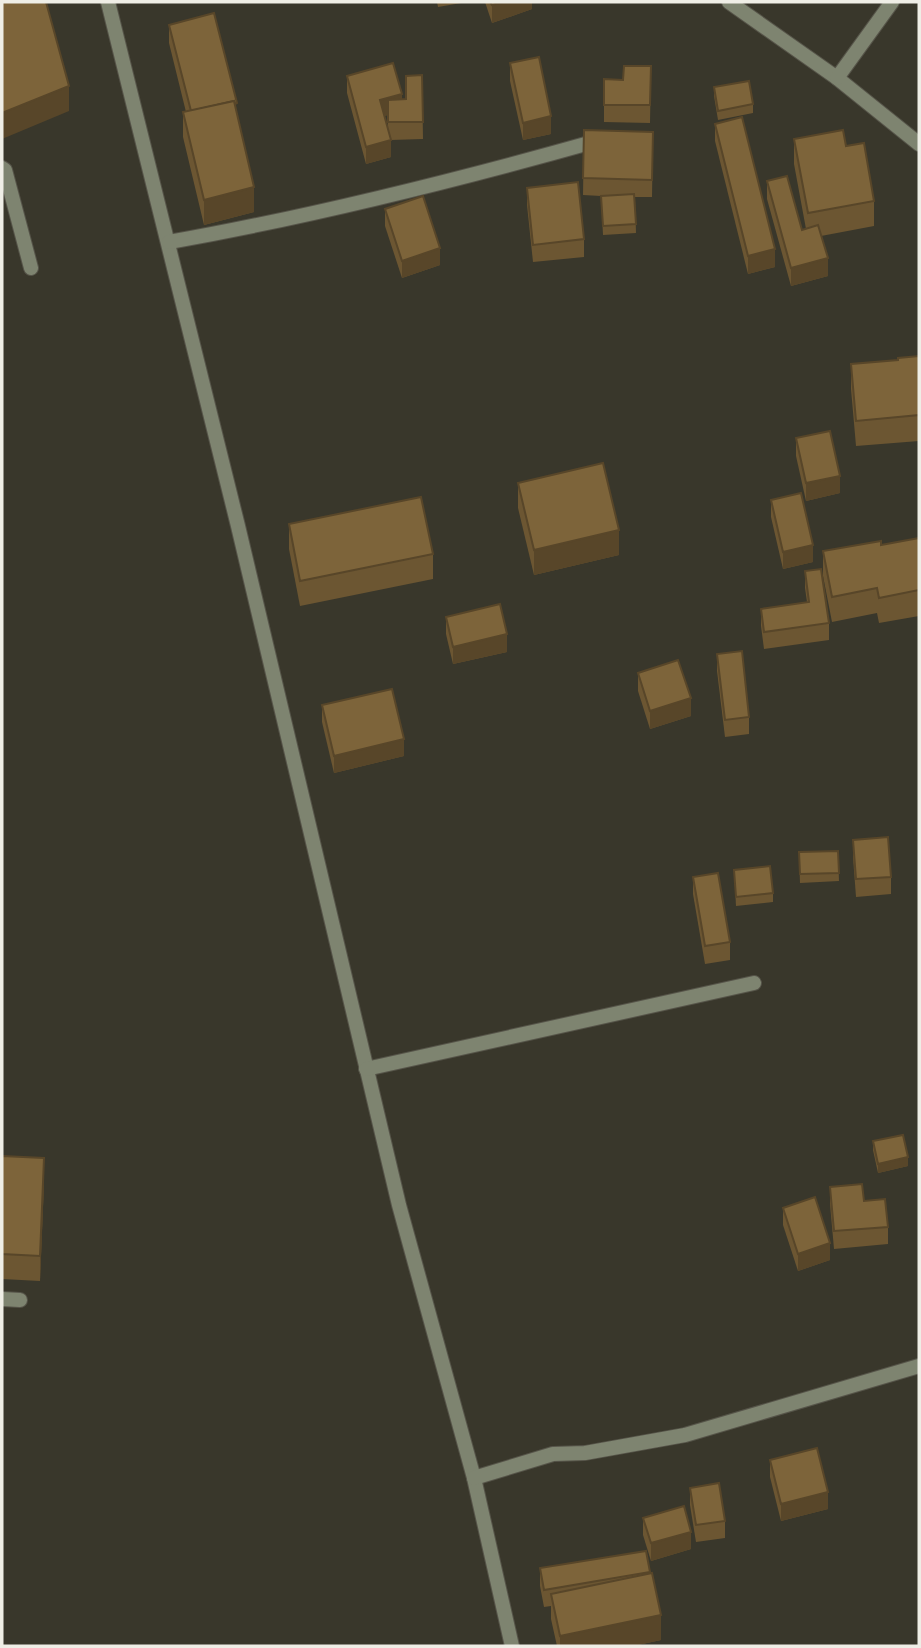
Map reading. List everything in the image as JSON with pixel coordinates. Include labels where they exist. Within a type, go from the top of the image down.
[{"type":"street","points":[[108,2],[169,242],[366,1069],[431,1327],[474,1478],[512,1646]]},
{"type":"street","points":[[729,2],[837,78],[919,144]]},
{"type":"street","points":[[837,78],[892,2]]},
{"type":"street","points":[[169,242],[274,223],[474,176],[617,135]]},
{"type":"street","points":[[2,168],[5,170],[31,268]]},
{"type":"street","points":[[366,1069],[754,984]]},
{"type":"street","points":[[2,1299],[20,1300]]},
{"type":"street","points":[[474,1478],[553,1454],[597,1451],[685,1435],[919,1367]]},
{"type":"building","points":[[2,2],[46,2],[69,86],[2,113]]},
{"type":"building","points":[[214,13],[237,103],[234,101],[191,111],[169,25]]},
{"type":"building","points":[[539,57],[551,116],[523,123],[510,63]]},
{"type":"building","points":[[393,63],[402,94],[380,100],[391,140],[366,147],[347,76]]},
{"type":"building","points":[[624,66],[651,66],[650,105],[604,105],[604,79],[623,80]]},
{"type":"building","points":[[422,75],[423,122],[388,122],[388,100],[406,99],[406,76]]},
{"type":"building","points":[[749,81],[753,104],[718,111],[714,87]]},
{"type":"building","points":[[234,101],[254,187],[204,200],[183,112]]},
{"type":"building","points":[[742,117],[775,249],[748,256],[715,124]]},
{"type":"building","points":[[584,130],[653,132],[652,180],[583,178]]},
{"type":"building","points":[[843,130],[846,146],[864,143],[874,201],[808,213],[794,139]]},
{"type":"building","points":[[787,176],[802,230],[818,225],[828,258],[791,268],[767,181]]},
{"type":"building","points":[[578,182],[584,239],[533,245],[527,188]]},
{"type":"building","points":[[634,194],[636,224],[603,226],[601,196]]},
{"type":"building","points":[[423,196],[440,248],[402,261],[385,209]]},
{"type":"building","points":[[919,356],[919,415],[856,421],[851,364]]},
{"type":"building","points":[[830,431],[840,476],[806,483],[796,438]]},
{"type":"building","points":[[603,463],[619,530],[534,550],[518,483]]},
{"type":"building","points":[[801,493],[813,545],[783,552],[771,500]]},
{"type":"building","points":[[421,497],[433,554],[300,581],[289,524]]},
{"type":"building","points":[[919,538],[919,590],[879,598],[877,588],[832,597],[823,551],[881,541],[881,545]]},
{"type":"building","points":[[821,569],[829,623],[764,632],[761,609],[809,602],[805,571]]},
{"type":"building","points":[[500,604],[507,634],[453,647],[446,617]]},
{"type":"building","points":[[742,651],[749,717],[725,720],[717,654]]},
{"type":"building","points":[[678,660],[691,698],[650,711],[638,673]]},
{"type":"building","points":[[392,689],[404,739],[334,756],[322,705]]},
{"type":"building","points":[[888,837],[891,877],[856,879],[853,840]]},
{"type":"building","points":[[838,851],[839,873],[800,874],[799,852]]},
{"type":"building","points":[[770,866],[773,893],[736,897],[734,870]]},
{"type":"building","points":[[718,873],[730,942],[705,946],[693,877]]},
{"type":"building","points":[[903,1135],[908,1157],[878,1164],[873,1141]]},
{"type":"building","points":[[2,1156],[44,1158],[40,1256],[2,1254]]},
{"type":"building","points":[[862,1184],[864,1201],[885,1199],[888,1227],[834,1231],[830,1187]]},
{"type":"building","points":[[815,1197],[830,1243],[798,1254],[783,1208]]},
{"type":"building","points":[[817,1448],[828,1492],[781,1504],[770,1460]]},
{"type":"building","points":[[719,1483],[725,1521],[696,1525],[690,1488]]},
{"type":"building","points":[[684,1506],[691,1532],[651,1543],[643,1518]]},
{"type":"building","points":[[646,1551],[650,1572],[544,1590],[540,1568]]},
{"type":"building","points":[[652,1573],[661,1615],[560,1636],[551,1594]]}]
